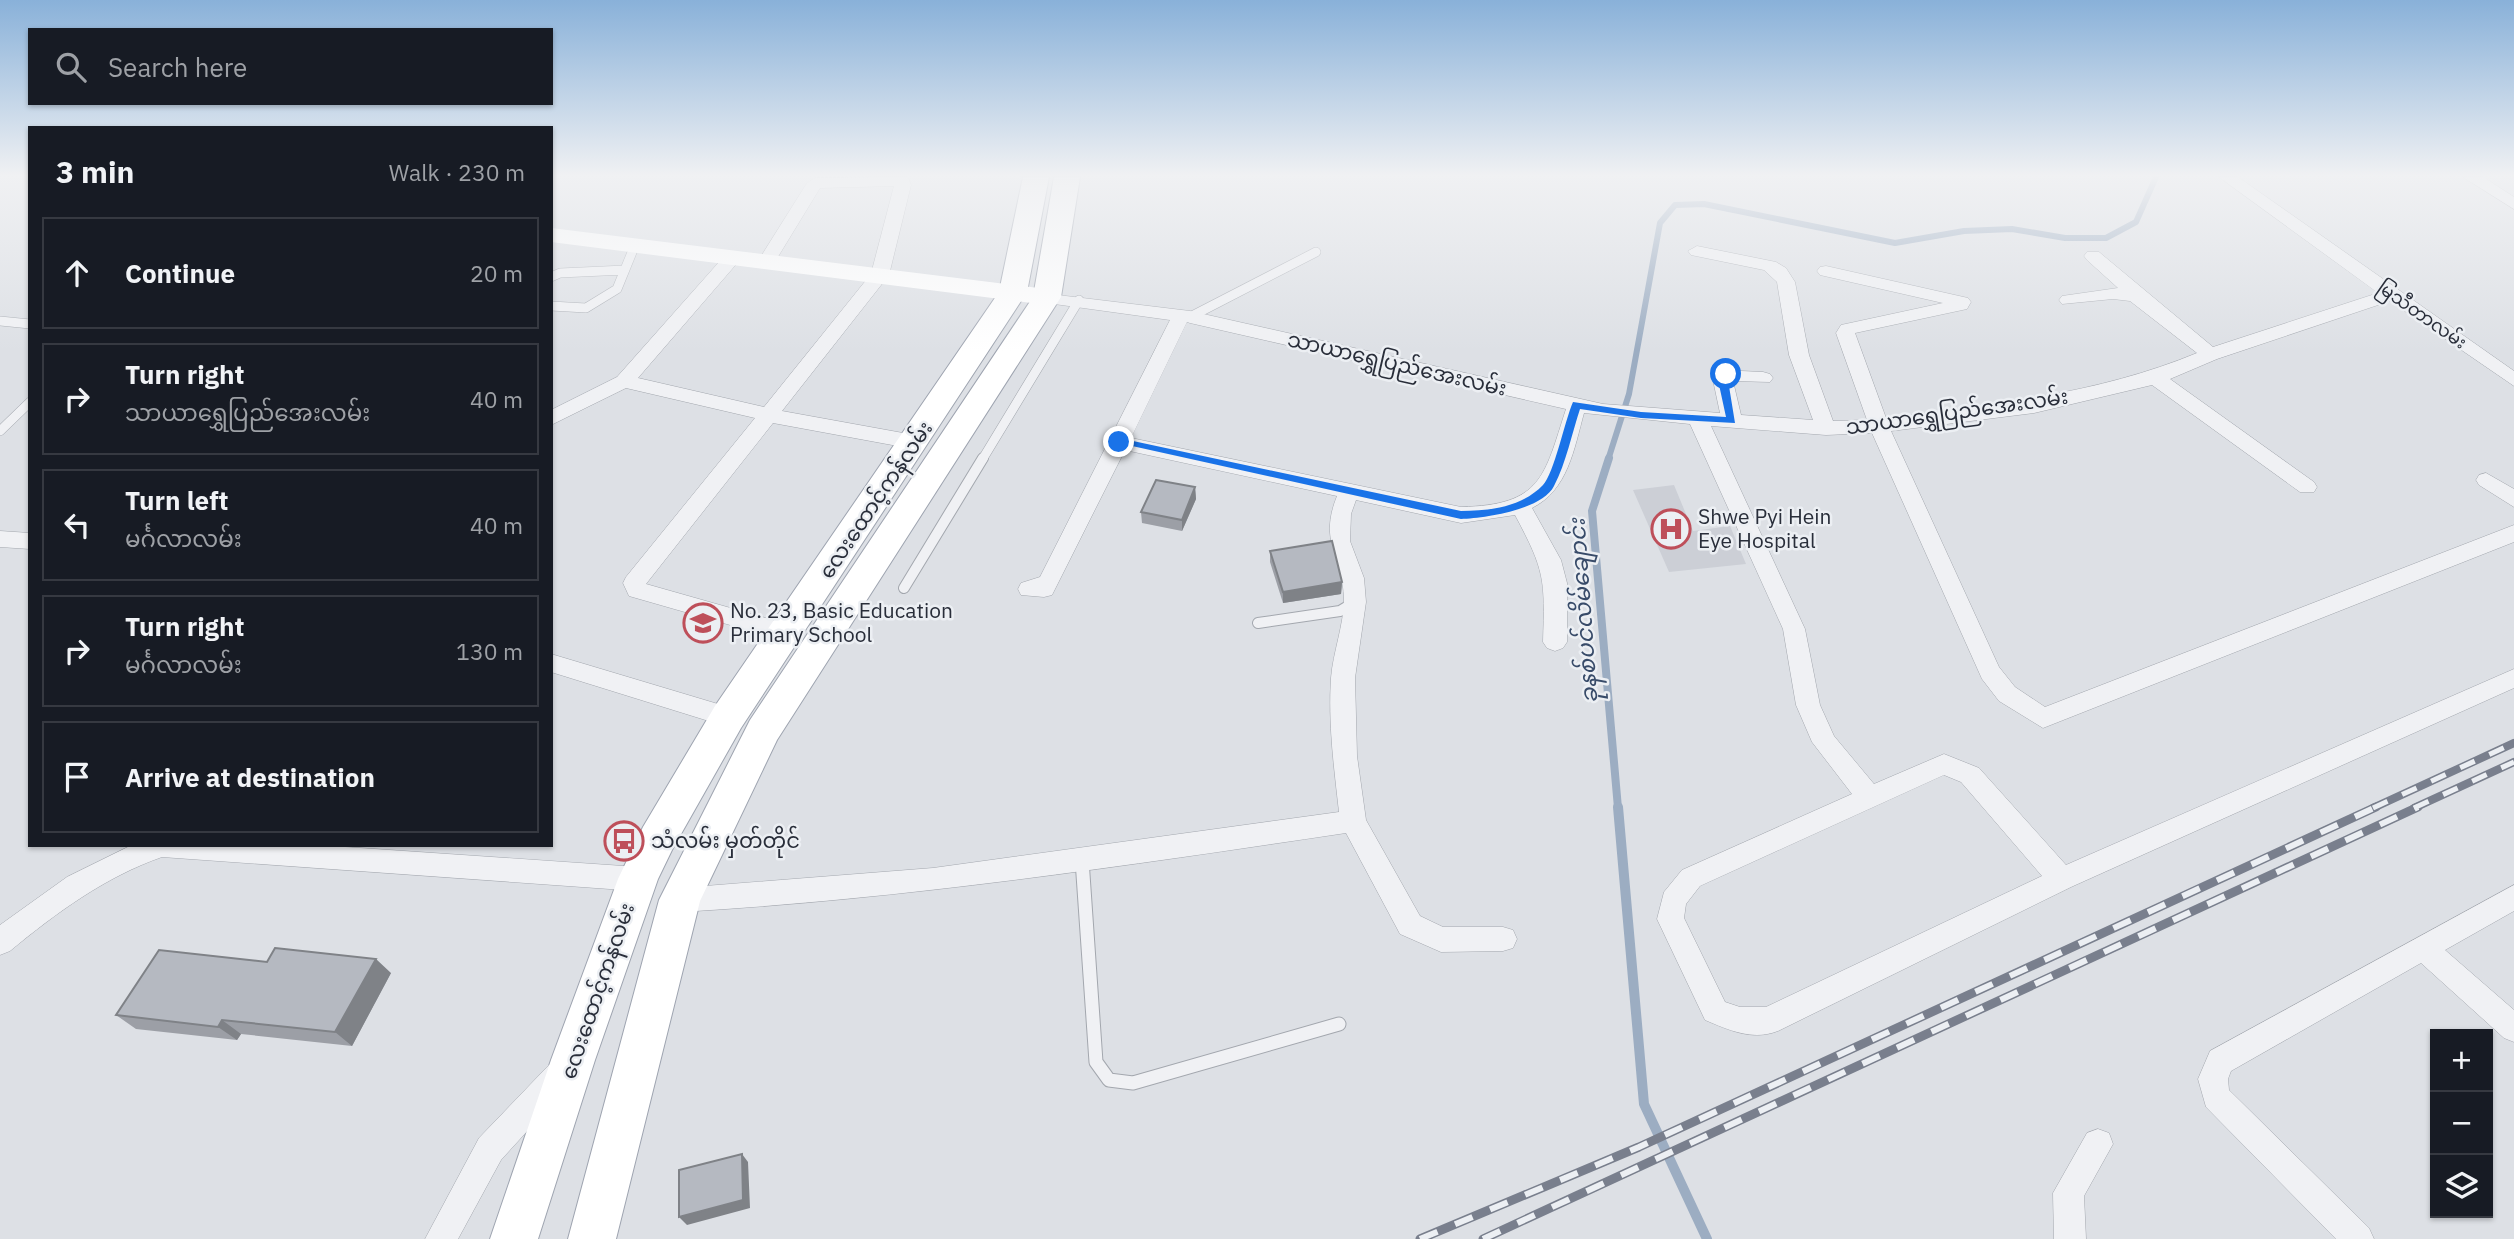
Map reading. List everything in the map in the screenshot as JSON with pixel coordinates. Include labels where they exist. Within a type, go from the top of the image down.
[{"type":"main road","name":"လေးထောင့်ကန်လမ်း","points":[[592,1239],[680,900],[836,589],[1013,292],[1024,235]]},
{"type":"main road","name":"လေးထောင့်ကန်လမ်း","points":[[917,457],[1047,297],[1057,235]]},
{"type":"main road","name":"လေးထောင့်ကန်လမ်း","points":[[514,1239],[573,1060],[638,879],[657,839],[728,717],[786,632],[836,589]]},
{"type":"street","name":"သာယာရွှေပြည်အေးလမ်း","points":[[553,235],[1079,300],[1185,317],[1603,411],[1826,428],[1880,426],[2034,406],[2155,378],[2210,355],[2393,295]]},
{"type":"street","points":[[767,261],[783,235]]},
{"type":"street","points":[[786,632],[634,587],[635,579],[880,275],[890,235]]},
{"type":"street","name":"မြသီတာလမ်း","points":[[2308,235],[2514,380]]},
{"type":"street","points":[[1696,251],[1770,266],[1780,272],[1786,282],[1799,355],[1826,428]]},
{"type":"street","points":[[2093,256],[2210,355]]},
{"type":"street","points":[[553,417],[624,381],[733,257]]},
{"type":"street","points":[[1826,271],[1962,302],[1848,329],[1845,333],[1880,426],[1990,671],[2007,694],[2043,718],[2514,533]]},
{"type":"street","points":[[2068,300],[2097,295],[2129,294],[2143,300]]},
{"type":"street","points":[[1029,589],[1044,589],[1049,582],[1185,317]]},
{"type":"street","points":[[1731,421],[1723,380],[1726,374],[1763,378]]},
{"type":"street","points":[[2155,378],[2307,487]]},
{"type":"street","points":[[624,381],[768,415],[917,457]]},
{"type":"street","points":[[1119,442],[1461,515],[1488,514],[1520,505],[1549,486],[1577,405]]},
{"type":"street","points":[[1698,420],[1794,629],[1808,705],[1824,742],[1870,798]]},
{"type":"street","points":[[2486,480],[2514,500]]},
{"type":"street","points":[[1349,491],[1340,514],[1339,541],[1353,578],[1355,603],[1343,678],[1345,756],[1353,821],[1410,925],[1441,940],[1503,939]]},
{"type":"street","points":[[1520,505],[1550,560],[1556,583],[1555,642]]},
{"type":"street","points":[[0,539],[28,541]]},
{"type":"street","points":[[553,664],[728,717]]},
{"type":"street","points":[[2062,879],[1969,775],[1959,768],[1944,764],[1691,878],[1672,900],[1670,919],[1715,1011],[1740,1021],[1768,1021],[2062,879],[2514,678]]},
{"type":"street","points":[[680,900],[788,895],[1082,860],[1353,821]]},
{"type":"street","points":[[0,942],[35,913],[125,858],[160,847]]},
{"type":"street","points":[[177,847],[638,879]]},
{"type":"street","points":[[2358,1239],[2216,1097],[2213,1079],[2220,1061],[2514,897]]},
{"type":"street","points":[[2422,947],[2514,1028]]},
{"type":"street","points":[[441,1239],[490,1149],[573,1060]]},
{"type":"street","points":[[2070,1239],[2068,1193],[2098,1144]]},
{"type":"lane","points":[[553,306],[586,308],[617,289],[635,245]]},
{"type":"lane","points":[[1185,317],[1316,252]]},
{"type":"lane","points":[[553,277],[573,272],[625,270]]},
{"type":"lane","points":[[904,588],[1079,300]]},
{"type":"lane","points":[[0,321],[28,324]]},
{"type":"lane","points":[[0,431],[28,404]]},
{"type":"lane","points":[[1258,624],[1340,611],[1355,603]]},
{"type":"lane","points":[[1082,860],[1096,1062],[1109,1080],[1133,1083],[1339,1024]]},
{"type":"shaded area","name":"Shwe Pyi Hein Eye Hospital","points":[[1674,485],[1693,531],[1730,526],[1746,564],[1669,572],[1633,490]]},
{"type":"building","points":[[1156,480],[1195,487],[1182,520],[1141,512]]},
{"type":"building","points":[[1332,541],[1342,582],[1283,592],[1270,551]]},
{"type":"building","points":[[275,948],[376,959],[335,1032],[222,1020],[218,1027],[116,1015],[159,950],[267,962]]},
{"type":"building","points":[[742,1154],[743,1200],[679,1217],[679,1170]]},
{"type":"waterway","name":"ခုနစ်ပင်လိမ်ချောင်း","points":[[1608,460],[1629,394],[1658,235]]},
{"type":"waterway","name":"ခုနစ်ပင်လိမ်ချောင်း","points":[[1855,235],[1895,243],[1942,235]]},
{"type":"waterway","name":"ခုနစ်ပင်လိမ်ချောင်း","points":[[2046,235],[2065,238],[2106,238],[2112,235]]},
{"type":"waterway","name":"ခုနစ်ပင်လိမ်ချောင်း","points":[[1609,458],[1592,511],[1618,808]]},
{"type":"waterway","name":"ခုနစ်ပင်လိမ်ချောင်း","points":[[1618,807],[1644,1104],[1707,1239]]},
{"type":"railway","points":[[2373,808],[2514,743]]},
{"type":"railway","points":[[2414,808],[2514,762]]},
{"type":"railway","points":[[1420,1239],[1639,1147],[2376,807]]},
{"type":"railway","points":[[1483,1239],[2418,807]]},
{"type":"place","name":"Shwe Pyi Hein Eye Hospital","points":[[1671,529]]},
{"type":"place","name":"No. 23, Basic Education Primary School","points":[[703,623]]},
{"type":"place","name":"သံလမ်း မှတ်တိုင်","points":[[624,841]]},
{"type":"route","points":[[1119,442],[1461,515],[1488,514],[1520,505],[1549,486],[1577,405],[1641,415],[1731,421],[1723,380],[1726,374]]}]
